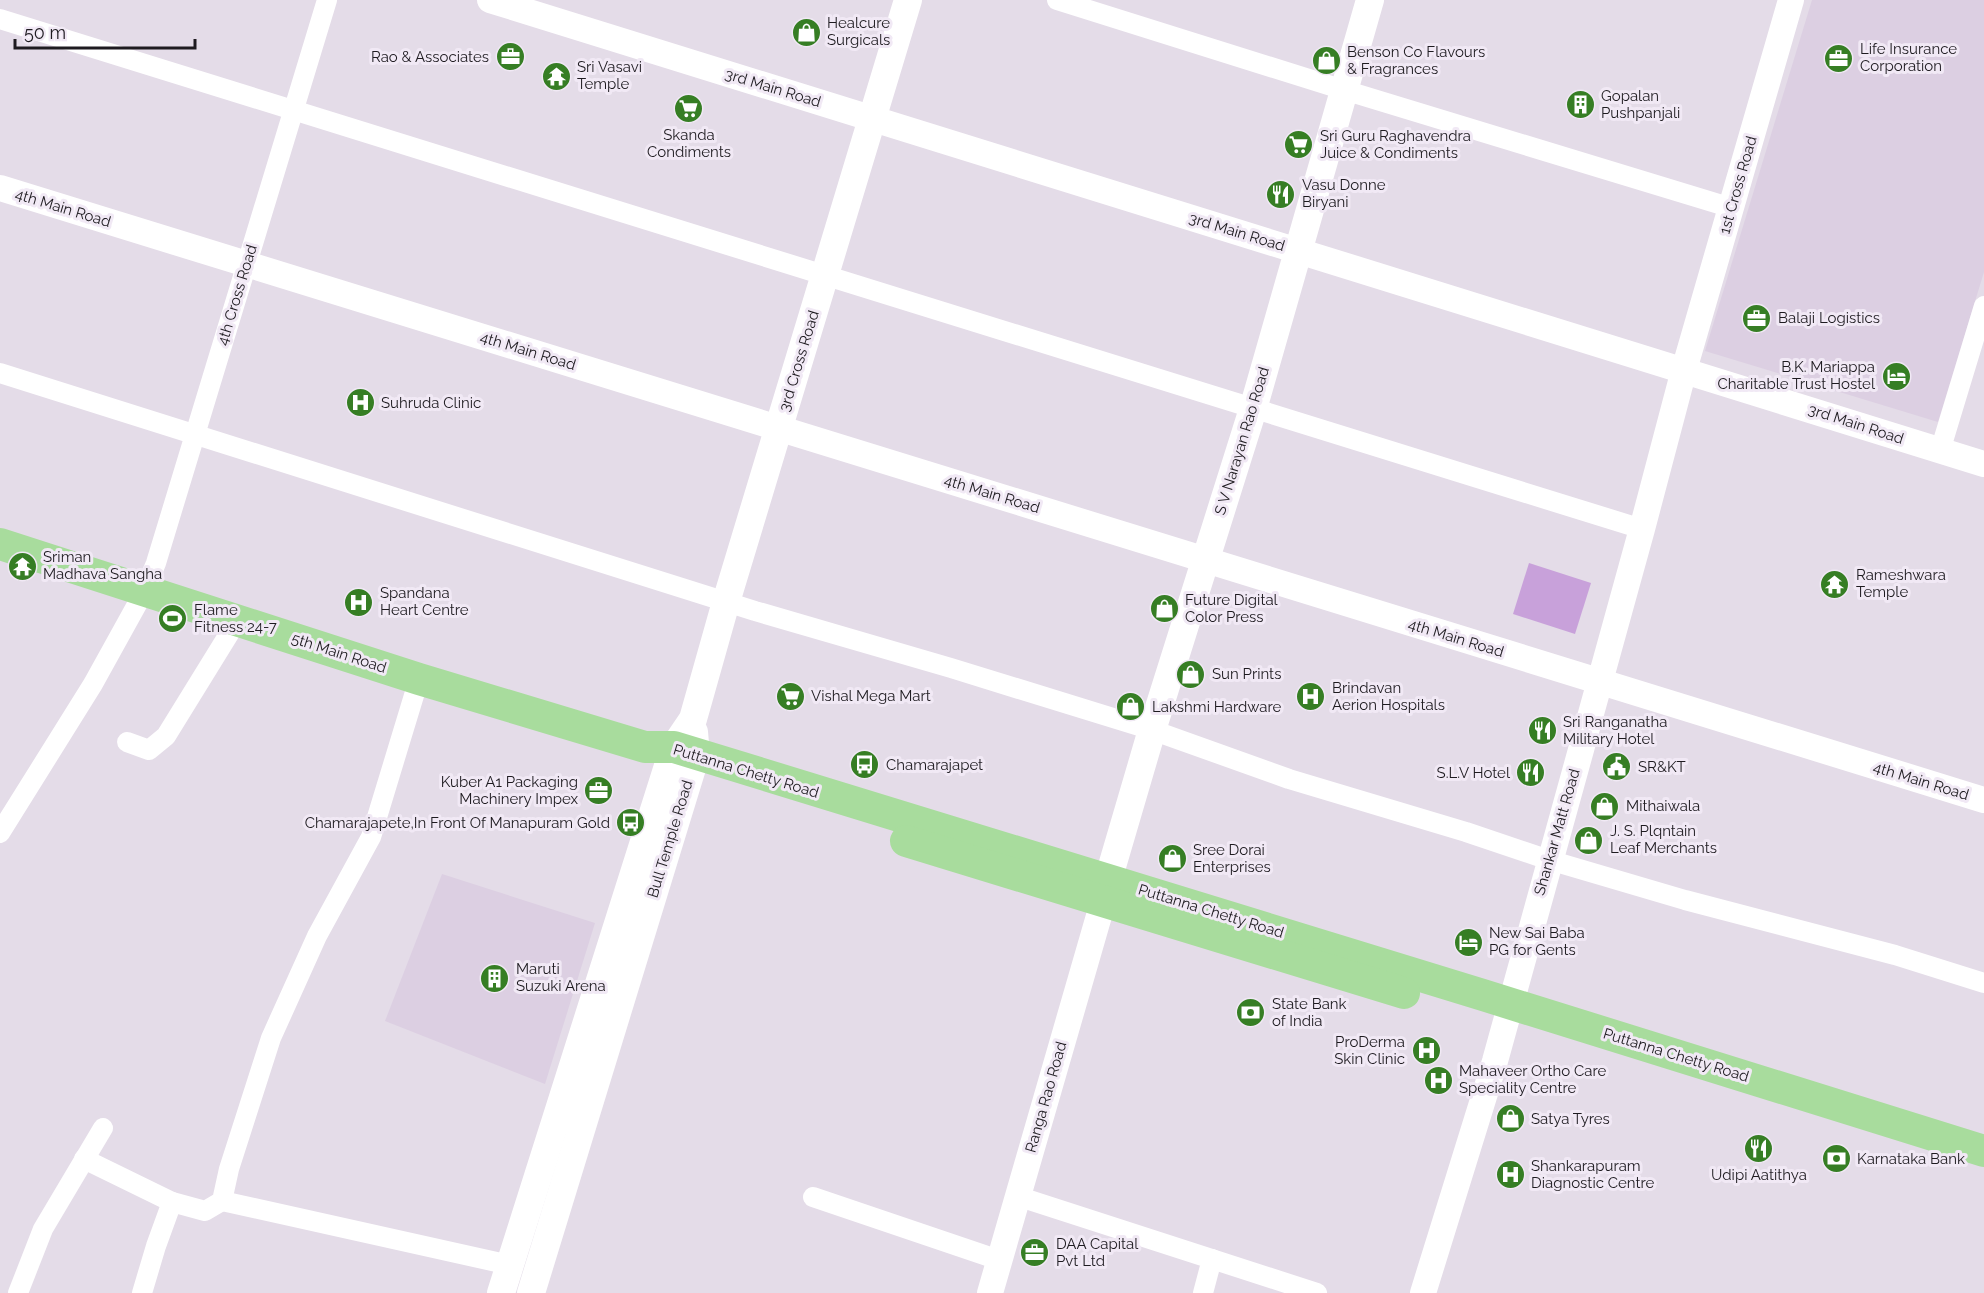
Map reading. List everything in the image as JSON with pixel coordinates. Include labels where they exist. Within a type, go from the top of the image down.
[{"type":"main road","name":"3rd Cross Road","points":[[692,722],[726,602],[908,0]]},
{"type":"main road","name":"S V Narayan Rao Road","points":[[1106,891],[1152,730],[1253,409],[1370,0]]},
{"type":"main road","name":"5th Main Road","points":[[0,544],[419,679],[675,758]]},
{"type":"main road","name":"Bull Temple Road","points":[[501,1293],[675,758],[692,722]]},
{"type":"main road","name":"Bull Temple Road","points":[[531,1293],[675,758]]},
{"type":"main road","name":"Puttanna Chetty Road","points":[[675,758],[1508,1013],[1984,1151]]},
{"type":"main road","name":"Puttanna Chetty Road","points":[[1508,1013],[1984,1170]]},
{"type":"street","name":"4th Cross Road","points":[[0,833],[93,684],[145,590],[156,563],[327,0]]},
{"type":"street","name":"3rd Main Road","points":[[490,0],[1984,464]]},
{"type":"street","points":[[1057,0],[1732,208]]},
{"type":"street","name":"1st Cross Road","points":[[1684,370],[1791,0]]},
{"type":"street","points":[[0,19],[1642,529]]},
{"type":"street","name":"4th Main Road","points":[[0,188],[1984,800]]},
{"type":"street","points":[[1940,450],[1984,306]]},
{"type":"street","name":"Shankar Matt Road","points":[[1424,1293],[1508,1013],[1684,370]]},
{"type":"street","points":[[0,374],[726,602],[1152,730],[1289,779],[1549,860],[1685,900],[1895,955],[1984,983]]},
{"type":"street","points":[[128,742],[148,750],[166,736],[237,621]]},
{"type":"street","points":[[222,1201],[229,1169],[271,1038],[316,936],[371,837],[419,679]]},
{"type":"street","name":"Ranga Rao Road","points":[[990,1293],[1106,891]]},
{"type":"street","points":[[18,1293],[43,1229],[103,1128]]},
{"type":"street","points":[[84,1159],[172,1202],[205,1211],[222,1201],[510,1265]]},
{"type":"street","points":[[1017,1196],[1317,1293]]},
{"type":"street","points":[[813,1197],[999,1260]]},
{"type":"street","points":[[142,1293],[172,1202]]},
{"type":"street","points":[[1203,1293],[1212,1259]]},
{"type":"shaded area","points":[[1812,0],[1984,0],[1984,272],[1938,422],[1705,351]]},
{"type":"shaded area","points":[[1529,563],[1591,583],[1575,634],[1513,614]]},
{"type":"shaded area","points":[[442,874],[595,923],[545,1084],[385,1021]]},
{"type":"place","name":"Healcure Surgicals","points":[[806,32]]},
{"type":"place","name":"Rao & Associates","points":[[510,57]]},
{"type":"place","name":"Life Insurance Corporation","points":[[1839,58]]},
{"type":"place","name":"Benson Co Flavours & Fragrances","points":[[1326,61]]},
{"type":"place","name":"Sri Vasavi Temple","points":[[556,76]]},
{"type":"place","name":"Gopalan Pushpanjali","points":[[1580,105]]},
{"type":"place","name":"Skanda Condiments","points":[[689,108]]},
{"type":"place","name":"Sri Guru Raghavendra Juice & Condiments","points":[[1299,145]]},
{"type":"place","name":"Vasu Donne Biryani","points":[[1281,194]]},
{"type":"place","name":"Balaji Logistics","points":[[1757,318]]},
{"type":"place","name":"B.K. Mariappa Charitable Trust Hostel","points":[[1896,376]]},
{"type":"place","name":"Suhruda Clinic","points":[[360,403]]},
{"type":"place","name":"Sriman Madhava Sangha","points":[[22,566]]},
{"type":"place","name":"Rameshwara Temple","points":[[1835,584]]},
{"type":"place","name":"Spandana Heart Centre","points":[[359,602]]},
{"type":"place","name":"Future Digital Color Press","points":[[1164,609]]},
{"type":"place","name":"Flame Fitness 24-7","points":[[173,619]]},
{"type":"place","name":"Sun Prints","points":[[1191,674]]},
{"type":"place","name":"Vishal Mega Mart","points":[[790,696]]},
{"type":"place","name":"Brindavan Aerion Hospitals","points":[[1311,697]]},
{"type":"place","name":"Lakshmi Hardware","points":[[1131,707]]},
{"type":"place","name":"Sri Ranganatha Military Hotel","points":[[1542,731]]},
{"type":"place","name":"Chamarajapet","points":[[865,765]]},
{"type":"place","name":"SR&KT","points":[[1617,767]]},
{"type":"place","name":"S.L.V Hotel","points":[[1531,773]]},
{"type":"place","name":"Kuber A1 Packaging Machinery Impex","points":[[599,791]]},
{"type":"place","name":"Mithaiwala","points":[[1605,806]]},
{"type":"place","name":"Chamarajapete,In Front Of Manapuram Gold","points":[[631,823]]},
{"type":"place","name":"J. S. Plqntain Leaf Merchants","points":[[1589,840]]},
{"type":"place","name":"Sree Dorai Enterprises","points":[[1172,859]]},
{"type":"place","name":"New Sai Baba PG for Gents","points":[[1468,942]]},
{"type":"place","name":"Maruti Suzuki Arena","points":[[495,978]]},
{"type":"place","name":"State Bank of India","points":[[1251,1013]]},
{"type":"place","name":"ProDerma Skin Clinic","points":[[1426,1051]]},
{"type":"place","name":"Mahaveer Ortho Care Speciality Centre","points":[[1438,1080]]},
{"type":"place","name":"Satya Tyres","points":[[1510,1119]]},
{"type":"place","name":"Udipi Aatithya","points":[[1759,1148]]},
{"type":"place","name":"Karnataka Bank","points":[[1836,1159]]},
{"type":"place","name":"Shankarapuram Diagnostic Centre","points":[[1510,1175]]},
{"type":"place","name":"DAA Capital Pvt Ltd","points":[[1035,1253]]}]
